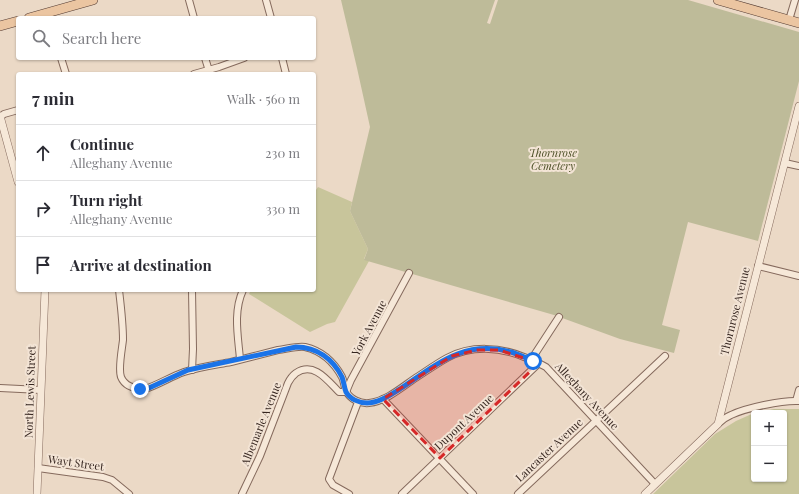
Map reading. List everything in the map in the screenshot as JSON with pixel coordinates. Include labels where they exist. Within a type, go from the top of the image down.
[{"type":"main road","points":[[49,15],[90,0]]},
{"type":"main road","points":[[719,0],[799,23]]},
{"type":"main road","points":[[0,26],[16,22]]},
{"type":"street","points":[[189,0],[193,16]]},
{"type":"street","points":[[266,0],[270,16]]},
{"type":"street","points":[[789,20],[795,0]]},
{"type":"street","points":[[62,60],[65,72]]},
{"type":"street","points":[[206,60],[209,72],[239,60]]},
{"type":"street","points":[[282,60],[286,72]]},
{"type":"street","name":"Thornrose Avenue","points":[[718,424],[799,106]]},
{"type":"street","points":[[16,111],[4,114],[0,117],[16,175]]},
{"type":"street","points":[[785,163],[799,166]]},
{"type":"street","points":[[758,266],[799,276]]},
{"type":"street","name":"York Avenue","points":[[346,392],[409,273]]},
{"type":"street","name":"North Lewis Street","points":[[37,494],[45,292]]},
{"type":"street","points":[[119,292],[123,339],[120,374],[122,380],[128,386],[136,389],[145,389],[181,373],[192,370],[296,347],[305,347],[324,355],[334,365],[341,376],[345,384],[346,392],[358,402],[329,479],[333,485],[349,494]]},
{"type":"street","points":[[192,292],[192,370]]},
{"type":"street","points":[[240,359],[237,311],[238,302],[242,292]]},
{"type":"street","points":[[531,360],[559,317]]},
{"type":"street","name":"Alleghany Avenue","points":[[358,402],[370,403],[383,399],[448,358],[464,352],[484,349],[499,350],[515,354],[546,367],[655,484]]},
{"type":"street","name":"Lancaster Avenue","points":[[518,494],[665,356]]},
{"type":"street","name":"Dupont Avenue","points":[[402,494],[539,363]]},
{"type":"street","name":"Albemarle Avenue","points":[[242,494],[260,456],[288,383],[294,375],[303,369],[313,370],[323,376],[339,392],[346,392]]},
{"type":"street","points":[[0,388],[41,390]]},
{"type":"street","points":[[644,494],[726,418],[738,412],[778,403],[798,401],[799,390]]},
{"type":"street","points":[[383,399],[473,494]]},
{"type":"street","name":"Wayt Street","points":[[38,468],[103,477],[114,481],[129,494]]},
{"type":"highlighted area","points":[[477,350],[499,350],[539,363],[440,458],[383,399],[452,356]]},
{"type":"shaded area","points":[[318,187],[352,202],[350,211],[368,249],[364,259],[369,261],[335,322],[310,332],[249,294],[250,292],[316,292],[316,190]]},
{"type":"shaded area","points":[[799,409],[799,494],[653,494],[715,434],[736,421],[751,414],[751,482],[787,482],[787,410],[770,410]]},
{"type":"green space","name":"Thornrose Cemetery","points":[[341,0],[495,0],[487,23],[490,24],[498,0],[688,0],[799,32],[799,81],[758,241],[688,222],[662,325],[680,330],[674,353],[620,339],[554,315],[364,260],[368,249],[350,211],[370,127]]},
{"type":"route","points":[[140,389],[149,388],[188,370],[296,347],[305,347],[327,357],[337,368],[345,384],[346,392],[358,402],[366,403],[383,399],[432,367],[456,354],[473,350],[490,349],[510,352],[533,361]]}]
